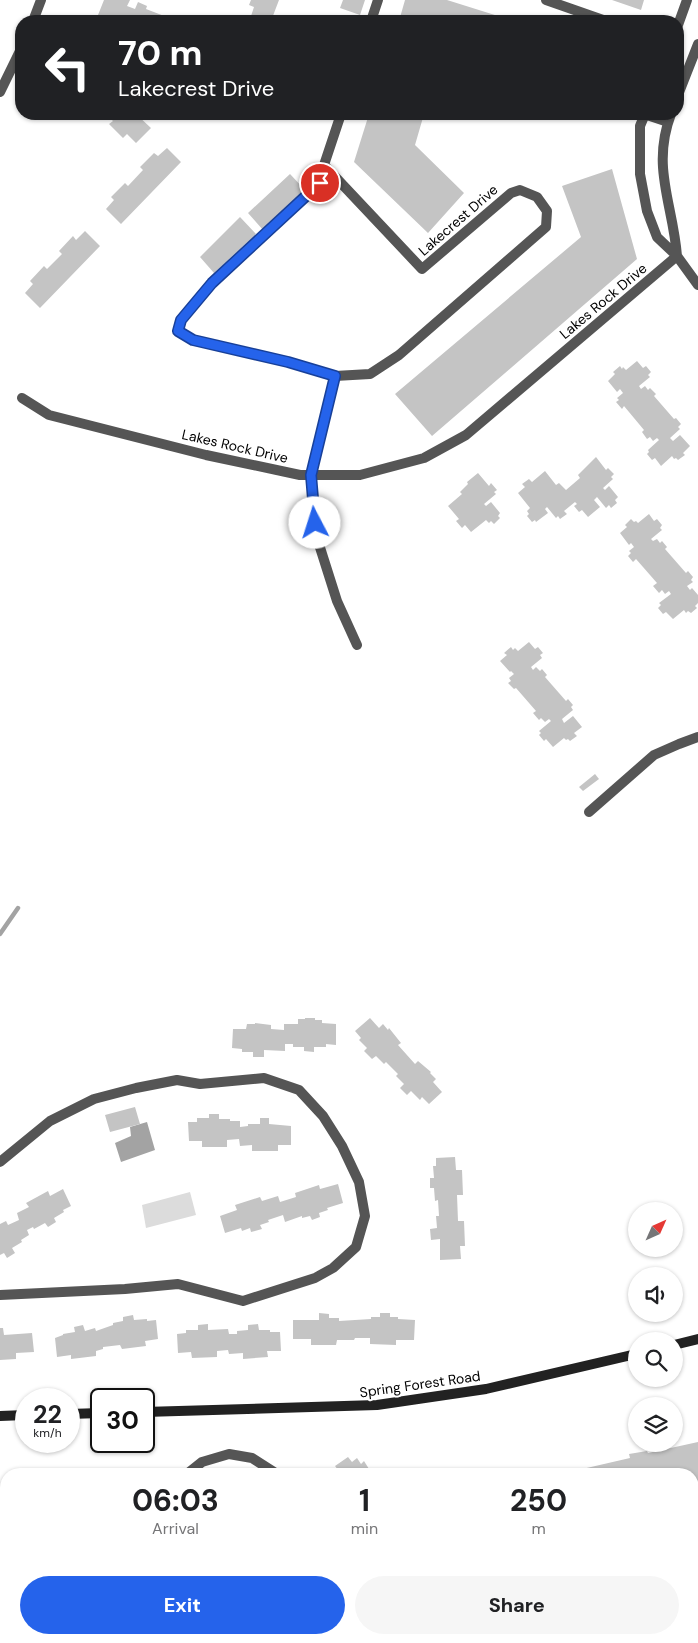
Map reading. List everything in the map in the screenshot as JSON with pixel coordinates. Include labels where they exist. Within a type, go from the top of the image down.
[{"type":"main road","points":[[683,1343],[698,1339]]},
{"type":"main road","name":"Spring Forest Road","points":[[155,1412],[377,1406],[486,1389],[628,1356]]},
{"type":"main road","points":[[0,1416],[15,1415]]},
{"type":"street","points":[[35,15],[41,0]]},
{"type":"street","points":[[373,15],[378,0]]},
{"type":"street","points":[[546,0],[589,15]]},
{"type":"street","points":[[682,15],[687,0]]},
{"type":"street","points":[[684,80],[698,44]]},
{"type":"street","points":[[0,92],[15,61]]},
{"type":"street","name":"Lakecrest Drive","points":[[324,165],[422,269],[511,193],[520,190],[537,197],[547,211],[546,227],[399,355],[370,374],[335,376],[288,362],[193,340],[178,331],[181,320],[212,283],[320,183],[324,165],[339,120]]},
{"type":"street","points":[[642,120],[640,126],[640,174],[646,211],[657,237],[677,256],[698,284]]},
{"type":"street","points":[[669,120],[662,156],[664,189],[675,230],[677,256]]},
{"type":"street","name":"Lakes Rock Drive","points":[[22,398],[49,415],[206,455],[300,475],[360,475],[424,458],[466,435],[677,256]]},
{"type":"street","points":[[335,376],[311,475],[316,538],[337,601],[357,644]]},
{"type":"street","points":[[589,812],[654,755],[698,738]]},
{"type":"street","points":[[0,1162],[50,1121],[94,1099],[178,1080],[200,1084],[264,1078],[299,1090],[323,1116],[342,1146],[359,1182],[365,1216],[356,1247],[333,1268],[315,1278],[243,1301],[178,1284],[125,1289],[0,1295]]},
{"type":"street","points":[[194,1468],[202,1462],[229,1454],[252,1458],[268,1468]]},
{"type":"shaded area","points":[[147,1122],[155,1150],[121,1162],[115,1143],[131,1136],[130,1127]]},
{"type":"shaded area","points":[[190,1192],[196,1215],[146,1228],[142,1205]]},
{"type":"building","points":[[104,0],[130,0],[127,6],[135,9],[138,2],[147,6],[146,9],[162,15],[98,15]]},
{"type":"building","points":[[251,0],[279,0],[273,15],[251,15],[254,7],[249,5]]},
{"type":"building","points":[[343,0],[365,0],[360,15],[340,8]]},
{"type":"building","points":[[405,0],[447,0],[495,15],[401,15]]},
{"type":"building","points":[[612,0],[644,0],[641,10]]},
{"type":"building","points":[[142,120],[151,128],[136,143],[127,134],[123,138],[109,124],[113,121]]},
{"type":"building","points":[[367,120],[422,120],[415,145],[464,193],[428,233],[354,162]]},
{"type":"building","points":[[167,148],[181,162],[121,224],[106,209],[114,200],[111,197],[125,183],[128,186],[143,170],[140,167],[154,153],[158,156]]},
{"type":"building","points":[[612,169],[637,259],[432,436],[395,394],[581,237],[562,186]]},
{"type":"building","points":[[290,174],[305,190],[263,230],[248,213]]},
{"type":"building","points":[[240,217],[256,234],[214,273],[200,257]]},
{"type":"building","points":[[85,231],[100,246],[40,308],[25,293],[33,284],[30,281],[44,266],[47,269],[62,254],[59,251],[73,236],[76,240]]},
{"type":"building","points":[[637,361],[643,368],[646,366],[651,372],[648,375],[650,377],[639,386],[641,389],[645,386],[648,390],[650,388],[656,394],[654,396],[674,419],[676,418],[681,424],[678,427],[680,429],[670,438],[673,441],[680,435],[690,446],[683,453],[685,455],[678,460],[672,456],[661,466],[655,458],[652,460],[647,454],[648,450],[659,440],[657,438],[653,441],[650,437],[647,439],[642,432],[644,430],[624,406],[622,409],[616,402],[619,400],[617,398],[623,393],[620,389],[617,392],[608,381],[615,374],[613,372],[620,366],[626,370]]},
{"type":"building","points":[[596,457],[606,470],[608,468],[614,474],[611,477],[613,479],[603,488],[605,490],[609,486],[618,497],[615,500],[617,503],[611,508],[609,505],[606,508],[597,497],[594,500],[600,507],[588,517],[582,510],[579,512],[574,506],[577,504],[575,502],[564,511],[567,514],[560,519],[558,516],[556,518],[547,507],[545,509],[548,513],[536,522],[535,520],[532,522],[527,516],[529,514],[527,511],[530,508],[518,493],[525,487],[522,484],[529,479],[532,482],[545,471],[556,485],[559,483],[566,490],[580,478],[578,475]]},
{"type":"building","points":[[478,473],[489,486],[491,483],[497,490],[494,492],[496,494],[484,504],[486,506],[491,502],[500,513],[498,516],[500,518],[494,524],[486,520],[471,532],[465,525],[462,528],[456,521],[459,519],[448,506],[462,494],[460,492],[468,484],[467,482]]},
{"type":"building","points":[[649,514],[654,521],[657,519],[662,525],[660,528],[662,530],[651,539],[653,541],[657,539],[660,543],[662,541],[667,547],[665,549],[686,573],[688,571],[693,577],[691,580],[693,582],[687,586],[690,590],[692,588],[698,595],[698,603],[695,606],[697,608],[691,613],[688,611],[686,613],[684,610],[673,619],[666,612],[663,614],[658,608],[661,605],[659,603],[671,594],[669,591],[665,594],[662,590],[659,593],[653,586],[657,583],[636,559],[633,562],[628,556],[631,553],[629,551],[634,547],[631,543],[629,545],[620,533],[627,527],[625,525],[631,519],[638,523]]},
{"type":"building","points":[[529,642],[535,649],[538,647],[543,653],[540,655],[542,658],[531,667],[533,670],[536,667],[540,671],[542,669],[547,675],[545,677],[566,701],[568,699],[573,705],[571,707],[573,710],[562,719],[564,723],[573,716],[582,727],[574,733],[577,736],[570,741],[564,738],[553,747],[546,739],[544,741],[539,735],[541,733],[539,731],[551,721],[549,719],[545,722],[541,718],[539,720],[533,713],[536,711],[516,688],[514,689],[508,683],[511,681],[509,678],[514,674],[500,661],[507,655],[504,653],[511,647],[513,650],[515,648],[518,651]]},
{"type":"building","points":[[595,774],[599,779],[583,791],[579,787]]},
{"type":"building","points":[[315,1018],[315,1020],[322,1020],[322,1023],[336,1024],[336,1045],[326,1044],[326,1047],[314,1047],[314,1052],[304,1051],[304,1047],[293,1047],[293,1044],[285,1044],[285,1051],[264,1050],[264,1057],[253,1057],[253,1052],[242,1052],[242,1049],[232,1048],[233,1029],[246,1029],[247,1024],[255,1023],[271,1025],[271,1029],[284,1030],[284,1024],[298,1024],[298,1019]]},
{"type":"building","points":[[370,1018],[379,1028],[383,1024],[388,1030],[389,1028],[401,1043],[398,1045],[415,1064],[418,1061],[436,1079],[433,1082],[442,1092],[429,1104],[422,1097],[420,1100],[411,1091],[407,1095],[400,1088],[404,1084],[396,1076],[398,1074],[386,1062],[384,1064],[376,1056],[372,1059],[364,1051],[367,1048],[359,1040],[361,1038],[355,1031]]},
{"type":"building","points":[[135,1107],[140,1124],[110,1132],[105,1115]]},
{"type":"building","points":[[209,1114],[219,1114],[219,1119],[240,1121],[240,1127],[248,1126],[248,1124],[260,1124],[260,1118],[269,1118],[269,1124],[291,1126],[291,1145],[278,1145],[278,1151],[252,1151],[252,1145],[240,1146],[239,1139],[227,1140],[227,1147],[202,1147],[202,1141],[189,1141],[188,1122],[197,1122],[197,1118],[209,1118]]},
{"type":"building","points":[[455,1157],[456,1170],[462,1170],[463,1195],[457,1195],[458,1221],[464,1221],[465,1246],[460,1246],[461,1259],[440,1260],[440,1239],[431,1240],[430,1229],[437,1228],[436,1216],[439,1216],[438,1200],[435,1201],[434,1188],[430,1188],[430,1178],[434,1178],[433,1166],[436,1166],[436,1158]]},
{"type":"building","points":[[338,1184],[343,1203],[327,1208],[328,1210],[319,1213],[320,1217],[312,1220],[310,1216],[302,1218],[302,1216],[285,1222],[283,1215],[260,1225],[262,1229],[251,1232],[250,1228],[242,1231],[241,1228],[225,1233],[220,1216],[237,1210],[235,1205],[260,1197],[262,1201],[278,1196],[280,1202],[296,1197],[295,1193],[319,1185],[320,1189]]},
{"type":"building","points":[[63,1189],[71,1206],[54,1218],[56,1222],[48,1227],[45,1223],[34,1229],[33,1227],[27,1230],[29,1235],[12,1248],[15,1253],[7,1258],[4,1253],[0,1255],[0,1224],[6,1221],[8,1225],[19,1220],[17,1213],[29,1207],[26,1203],[48,1191],[50,1196]]},
{"type":"building","points":[[319,1313],[329,1314],[329,1318],[339,1318],[339,1321],[371,1319],[371,1317],[380,1317],[380,1313],[390,1313],[390,1317],[398,1317],[398,1319],[415,1320],[414,1340],[396,1340],[396,1345],[370,1344],[370,1338],[355,1338],[354,1340],[337,1340],[336,1345],[311,1345],[311,1339],[293,1339],[293,1320],[319,1320]]},
{"type":"building","points":[[133,1315],[134,1320],[156,1320],[158,1339],[145,1341],[146,1346],[122,1349],[120,1345],[103,1347],[103,1349],[96,1351],[96,1356],[71,1359],[71,1355],[57,1357],[55,1338],[63,1334],[75,1332],[74,1327],[83,1325],[85,1331],[95,1328],[96,1331],[113,1325],[113,1323],[123,1321],[123,1317]]},
{"type":"building","points":[[208,1324],[208,1330],[228,1329],[229,1334],[237,1334],[237,1331],[248,1330],[248,1325],[258,1324],[259,1330],[280,1332],[281,1351],[267,1351],[268,1357],[243,1359],[243,1353],[229,1354],[228,1350],[217,1351],[217,1357],[192,1358],[191,1352],[178,1353],[177,1334],[186,1333],[186,1330],[198,1330],[198,1325]]},
{"type":"building","points":[[0,1328],[3,1328],[4,1335],[32,1333],[34,1352],[16,1353],[16,1359],[0,1360]]},
{"type":"building","points":[[698,1442],[698,1468],[587,1468],[630,1458],[629,1454],[683,1452],[683,1445]]},
{"type":"building","points":[[348,1457],[352,1462],[357,1458],[361,1464],[364,1461],[368,1468],[336,1468],[335,1466]]},
{"type":"waterway","points":[[0,934],[18,908]]},
{"type":"route","points":[[315,523],[311,475],[335,376],[288,362],[193,340],[178,331],[181,320],[212,283],[320,183]]}]
